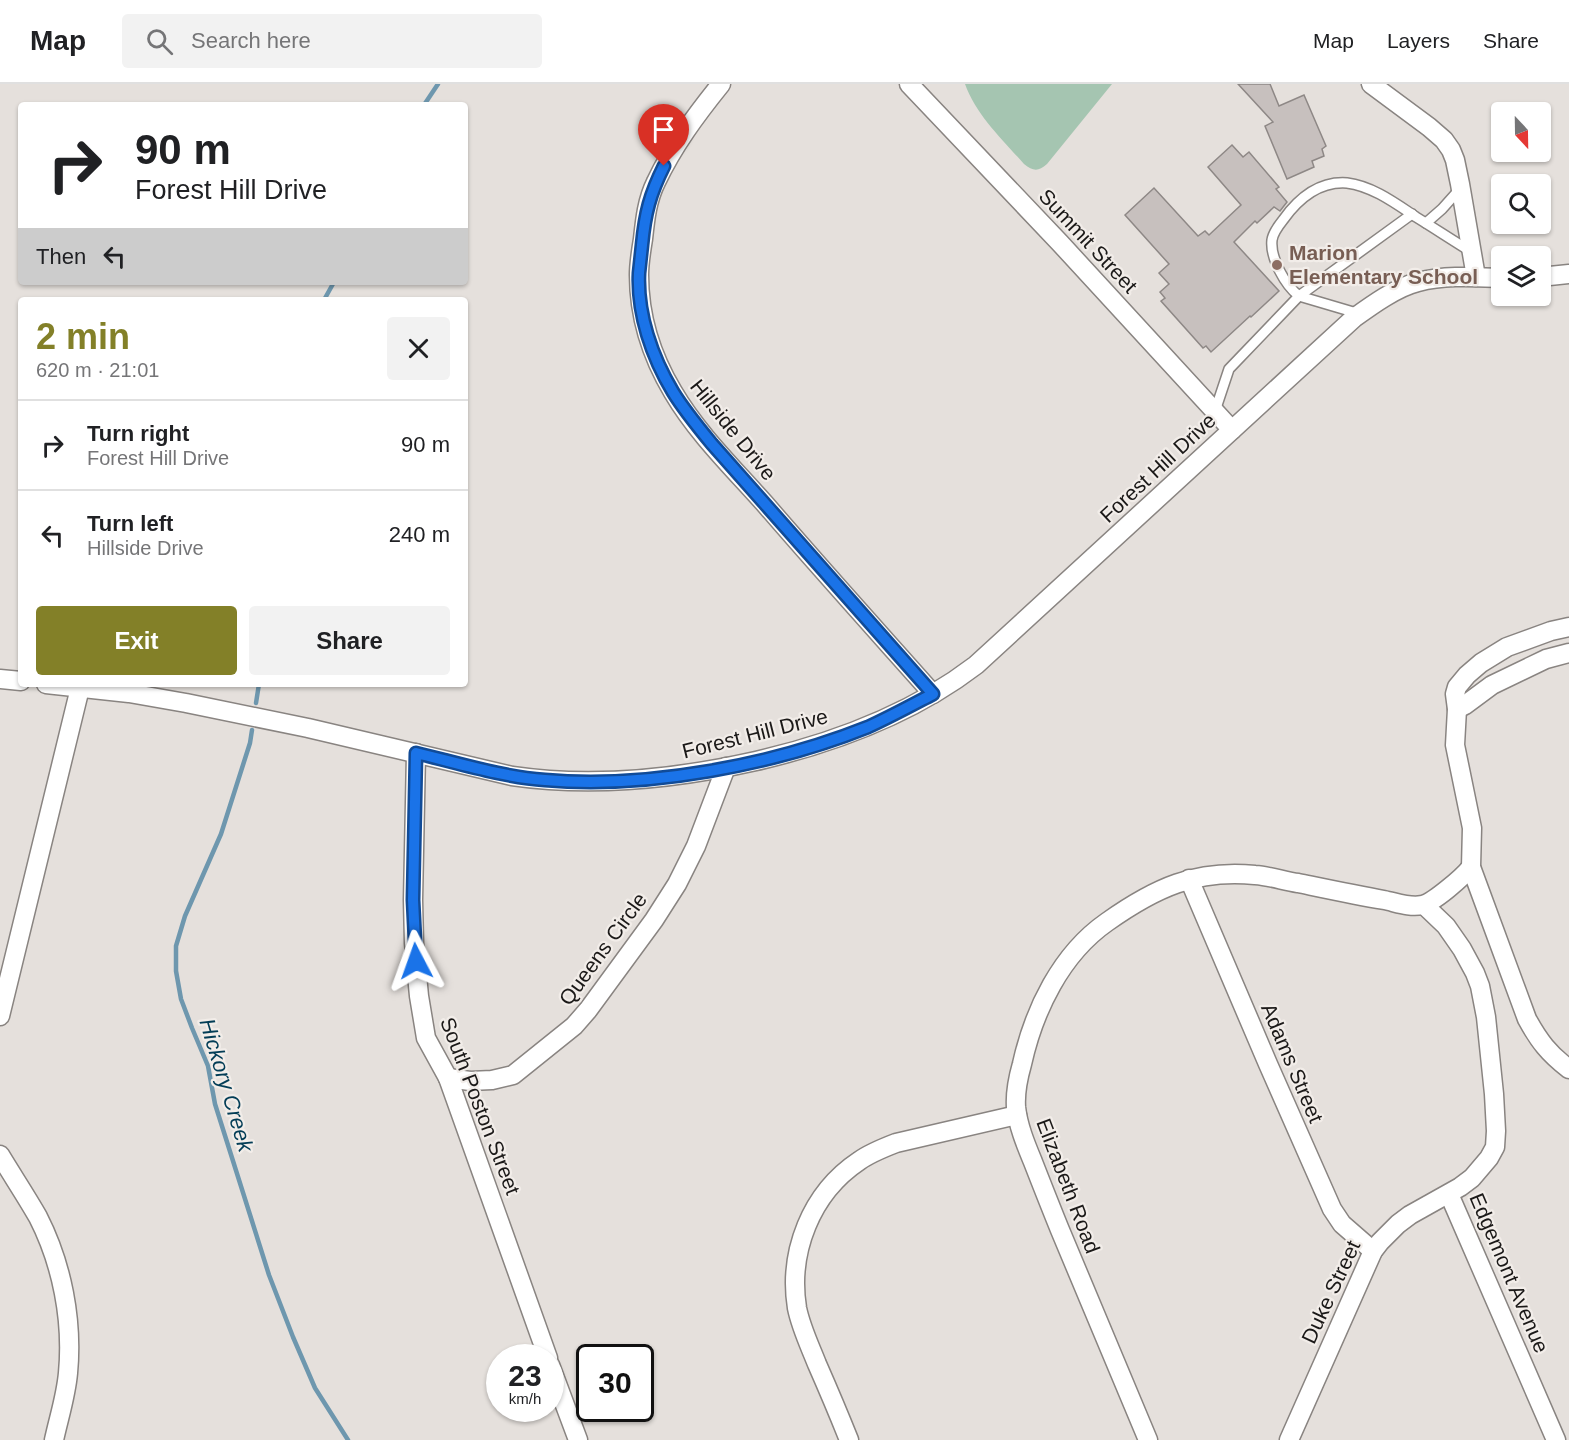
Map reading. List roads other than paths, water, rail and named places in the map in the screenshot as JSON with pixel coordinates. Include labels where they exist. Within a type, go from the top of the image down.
[{"type":"street","name":"Hillside Drive","points":[[720,84],[674,147],[655,184],[645,214],[639,275],[648,336],[659,365],[687,413],[933,694]]},
{"type":"street","name":"Summit Street","points":[[909,84],[1060,243],[1232,430]]},
{"type":"street","points":[[1371,84],[1444,140],[1455,160],[1476,277]]},
{"type":"street","points":[[1551,276],[1569,274]]},
{"type":"street","name":"Forest Hill Drive","points":[[72,687],[129,693],[186,703],[308,728],[512,776],[545,780],[630,781],[726,767],[795,752],[868,726],[944,688],[976,665],[1360,314],[1379,300],[1417,282],[1444,277],[1491,278]]},
{"type":"street","points":[[1569,627],[1535,636],[1507,647],[1480,663],[1457,687],[1455,694],[1457,709],[1455,745],[1472,828],[1471,867],[1527,1019],[1547,1051],[1569,1069]]},
{"type":"street","points":[[1457,709],[1492,685],[1546,659],[1569,653]]},
{"type":"street","points":[[0,679],[18,681]]},
{"type":"street","points":[[0,1016],[80,688]]},
{"type":"street","name":"South Poston Street","points":[[416,753],[413,900],[419,996],[426,1038],[448,1078],[543,1344]]},
{"type":"street","name":"Queens Circle","points":[[448,1078],[470,1081],[492,1080],[513,1075],[574,1026],[654,920],[676,884],[696,846],[726,767]]},
{"type":"street","points":[[1424,905],[1463,877],[1471,867]]},
{"type":"street","name":"Elizabeth Road","points":[[1148,1440],[1050,1207],[1017,1115],[1018,1082],[1032,1029],[1054,979],[1070,957],[1097,929],[1123,911],[1178,882],[1207,875],[1229,873],[1258,875],[1414,906],[1424,905]]},
{"type":"street","name":"Adams Street","points":[[1189,879],[1332,1209],[1342,1224],[1373,1251]]},
{"type":"street","name":"Edgemont Avenue","points":[[1424,905],[1446,926],[1462,949],[1480,986],[1486,1017],[1494,1094],[1495,1147],[1476,1173],[1449,1194],[1556,1440]]},
{"type":"street","points":[[849,1440],[803,1330],[798,1310],[795,1268],[799,1246],[815,1207],[827,1189],[842,1174],[877,1150],[896,1143],[1017,1115]]},
{"type":"street","points":[[0,1155],[38,1218],[51,1247],[67,1309],[68,1372],[64,1404],[54,1440]]},
{"type":"street","name":"Duke Street","points":[[1289,1440],[1373,1251],[1398,1224],[1410,1215],[1449,1194]]},
{"type":"street","points":[[564,1402],[578,1440]]},
{"type":"lane","points":[[1360,314],[1299,296],[1286,282],[1279,269],[1272,240],[1292,208],[1304,196],[1334,183],[1361,186],[1382,195],[1472,253]]},
{"type":"lane","points":[[1426,223],[1461,188]]},
{"type":"lane","points":[[1215,412],[1229,369],[1299,296],[1412,214]]},
{"type":"waterway","name":"Hickory Creek","points":[[426,102],[438,84]]},
{"type":"waterway","name":"Hickory Creek","points":[[326,297],[332,285]]},
{"type":"waterway","name":"Hickory Creek","points":[[256,703],[259,687]]},
{"type":"waterway","name":"Hickory Creek","points":[[252,730],[221,834],[185,916],[176,946],[176,971],[181,999],[208,1066],[215,1104],[269,1275],[315,1388],[348,1440]]},
{"type":"place","name":"Marion Elementary School","points":[[1277,265]]}]
